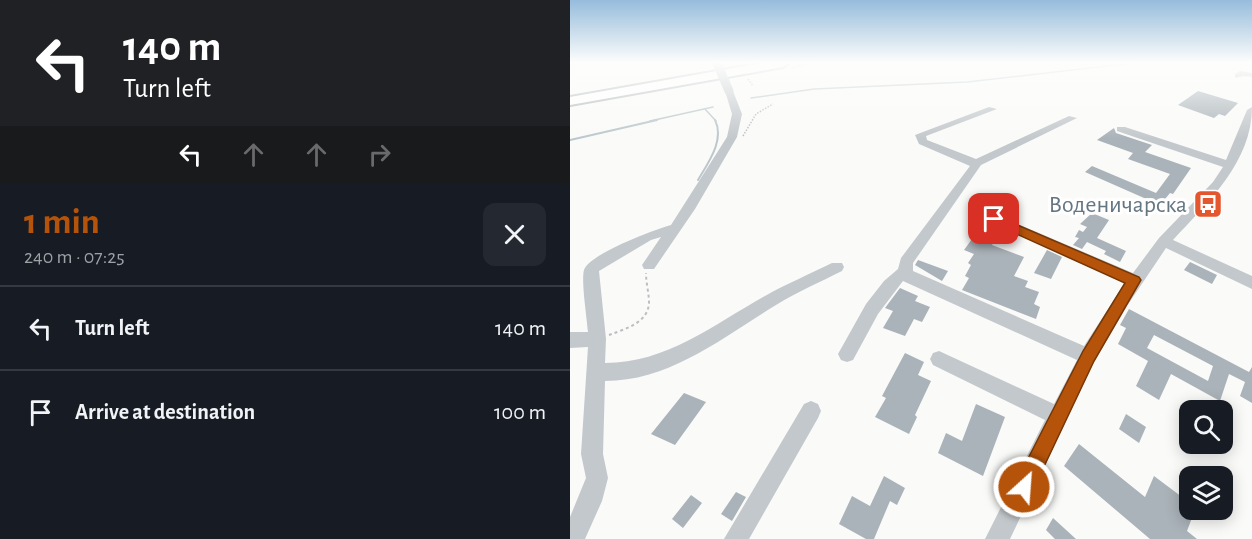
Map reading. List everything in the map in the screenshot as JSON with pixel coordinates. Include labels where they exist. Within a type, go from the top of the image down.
[{"type":"highway","points":[[570,95],[610,88]]},
{"type":"highway","points":[[570,101],[642,88]]},
{"type":"street","points":[[649,265],[664,245],[672,229],[689,209],[732,137],[737,114],[728,88]]},
{"type":"street","points":[[992,108],[926,132],[919,137],[923,142],[975,164],[1072,118]]},
{"type":"street","points":[[997,539],[1088,356],[1134,280],[1164,240],[1213,191],[1230,165],[1252,110]]},
{"type":"street","points":[[1121,129],[1230,165]]},
{"type":"street","points":[[975,164],[975,169],[906,261],[905,272],[909,277],[999,319],[1088,356]]},
{"type":"street","points":[[994,219],[1134,280]]},
{"type":"street","points":[[572,539],[590,501],[597,478],[592,454],[597,339],[591,271],[594,266],[646,237],[672,229]]},
{"type":"street","points":[[1164,240],[1252,283]]},
{"type":"street","points":[[596,372],[630,372],[658,363],[703,342],[773,299],[837,267]]},
{"type":"street","points":[[847,354],[889,286],[905,272]]},
{"type":"street","points":[[570,340],[597,339]]},
{"type":"street","points":[[939,359],[1058,416]]},
{"type":"street","points":[[736,539],[811,411]]},
{"type":"path","points":[[597,339],[631,326],[645,315],[649,307],[646,282],[649,265]]},
{"type":"building","points":[[1198,91],[1238,103],[1225,116],[1219,114],[1214,118],[1178,105]]},
{"type":"building","points":[[1114,128],[1116,133],[1152,145],[1145,152],[1191,168],[1173,194],[1170,193],[1160,205],[1085,172],[1092,166],[1156,193],[1170,174],[1128,159],[1133,153],[1097,140]]},
{"type":"building","points":[[1092,213],[1109,220],[1097,238],[1126,251],[1120,262],[1104,254],[1106,251],[1087,242],[1082,249],[1073,245],[1079,238],[1075,237],[1079,230],[1083,232],[1087,227],[1080,224]]},
{"type":"building","points":[[987,232],[997,236],[992,245],[1024,257],[1014,276],[1028,281],[1025,287],[1039,292],[1034,304],[1040,307],[1036,319],[962,290],[969,278],[965,276],[971,265],[968,263],[974,254],[964,250],[972,239],[980,242]]},
{"type":"building","points":[[1047,250],[1062,257],[1051,279],[1034,273]]},
{"type":"building","points":[[918,260],[948,271],[942,281],[915,265]]},
{"type":"building","points":[[1190,262],[1217,275],[1212,284],[1184,270]]},
{"type":"building","points":[[900,288],[918,296],[915,301],[930,307],[922,322],[914,319],[905,336],[883,328],[893,311],[885,308]]},
{"type":"building","points":[[1129,309],[1249,372],[1252,367],[1252,403],[1240,396],[1245,382],[1229,374],[1220,400],[1171,374],[1159,400],[1136,386],[1148,361],[1118,344],[1126,328],[1120,325]],"holes":[[[1154,335],[1213,366],[1208,381],[1147,348]]]},
{"type":"building","points":[[905,353],[924,362],[918,375],[931,381],[909,434],[875,417],[886,398],[882,396]]},
{"type":"building","points":[[684,393],[706,402],[675,445],[651,434]]},
{"type":"building","points":[[976,404],[1005,417],[983,476],[938,453],[946,433],[962,441]]},
{"type":"building","points":[[1126,414],[1146,427],[1139,443],[1119,429]]},
{"type":"building","points":[[1079,444],[1145,497],[1154,476],[1179,495],[1179,520],[1191,520],[1187,531],[1197,539],[1150,539],[1064,466]]},
{"type":"building","points":[[884,476],[905,488],[897,505],[890,501],[874,539],[866,539],[839,524],[852,496],[870,506]]},
{"type":"building","points":[[736,492],[746,497],[732,521],[721,514]]},
{"type":"building","points":[[691,495],[702,503],[683,528],[672,519]]},
{"type":"building","points":[[1053,518],[1076,539],[1055,539],[1046,530]]},
{"type":"waterway","points":[[751,98],[833,88]]},
{"type":"waterway","points":[[650,121],[713,107]]},
{"type":"waterway","points":[[705,109],[716,121]]},
{"type":"waterway","points":[[570,140],[657,120]]},
{"type":"waterway","points":[[698,180],[717,143],[718,128],[715,120]]},
{"type":"place","name":"Воденичарска","points":[[1208,204]]},
{"type":"route","points":[[994,219],[1134,280],[1088,356],[1024,487]]}]
